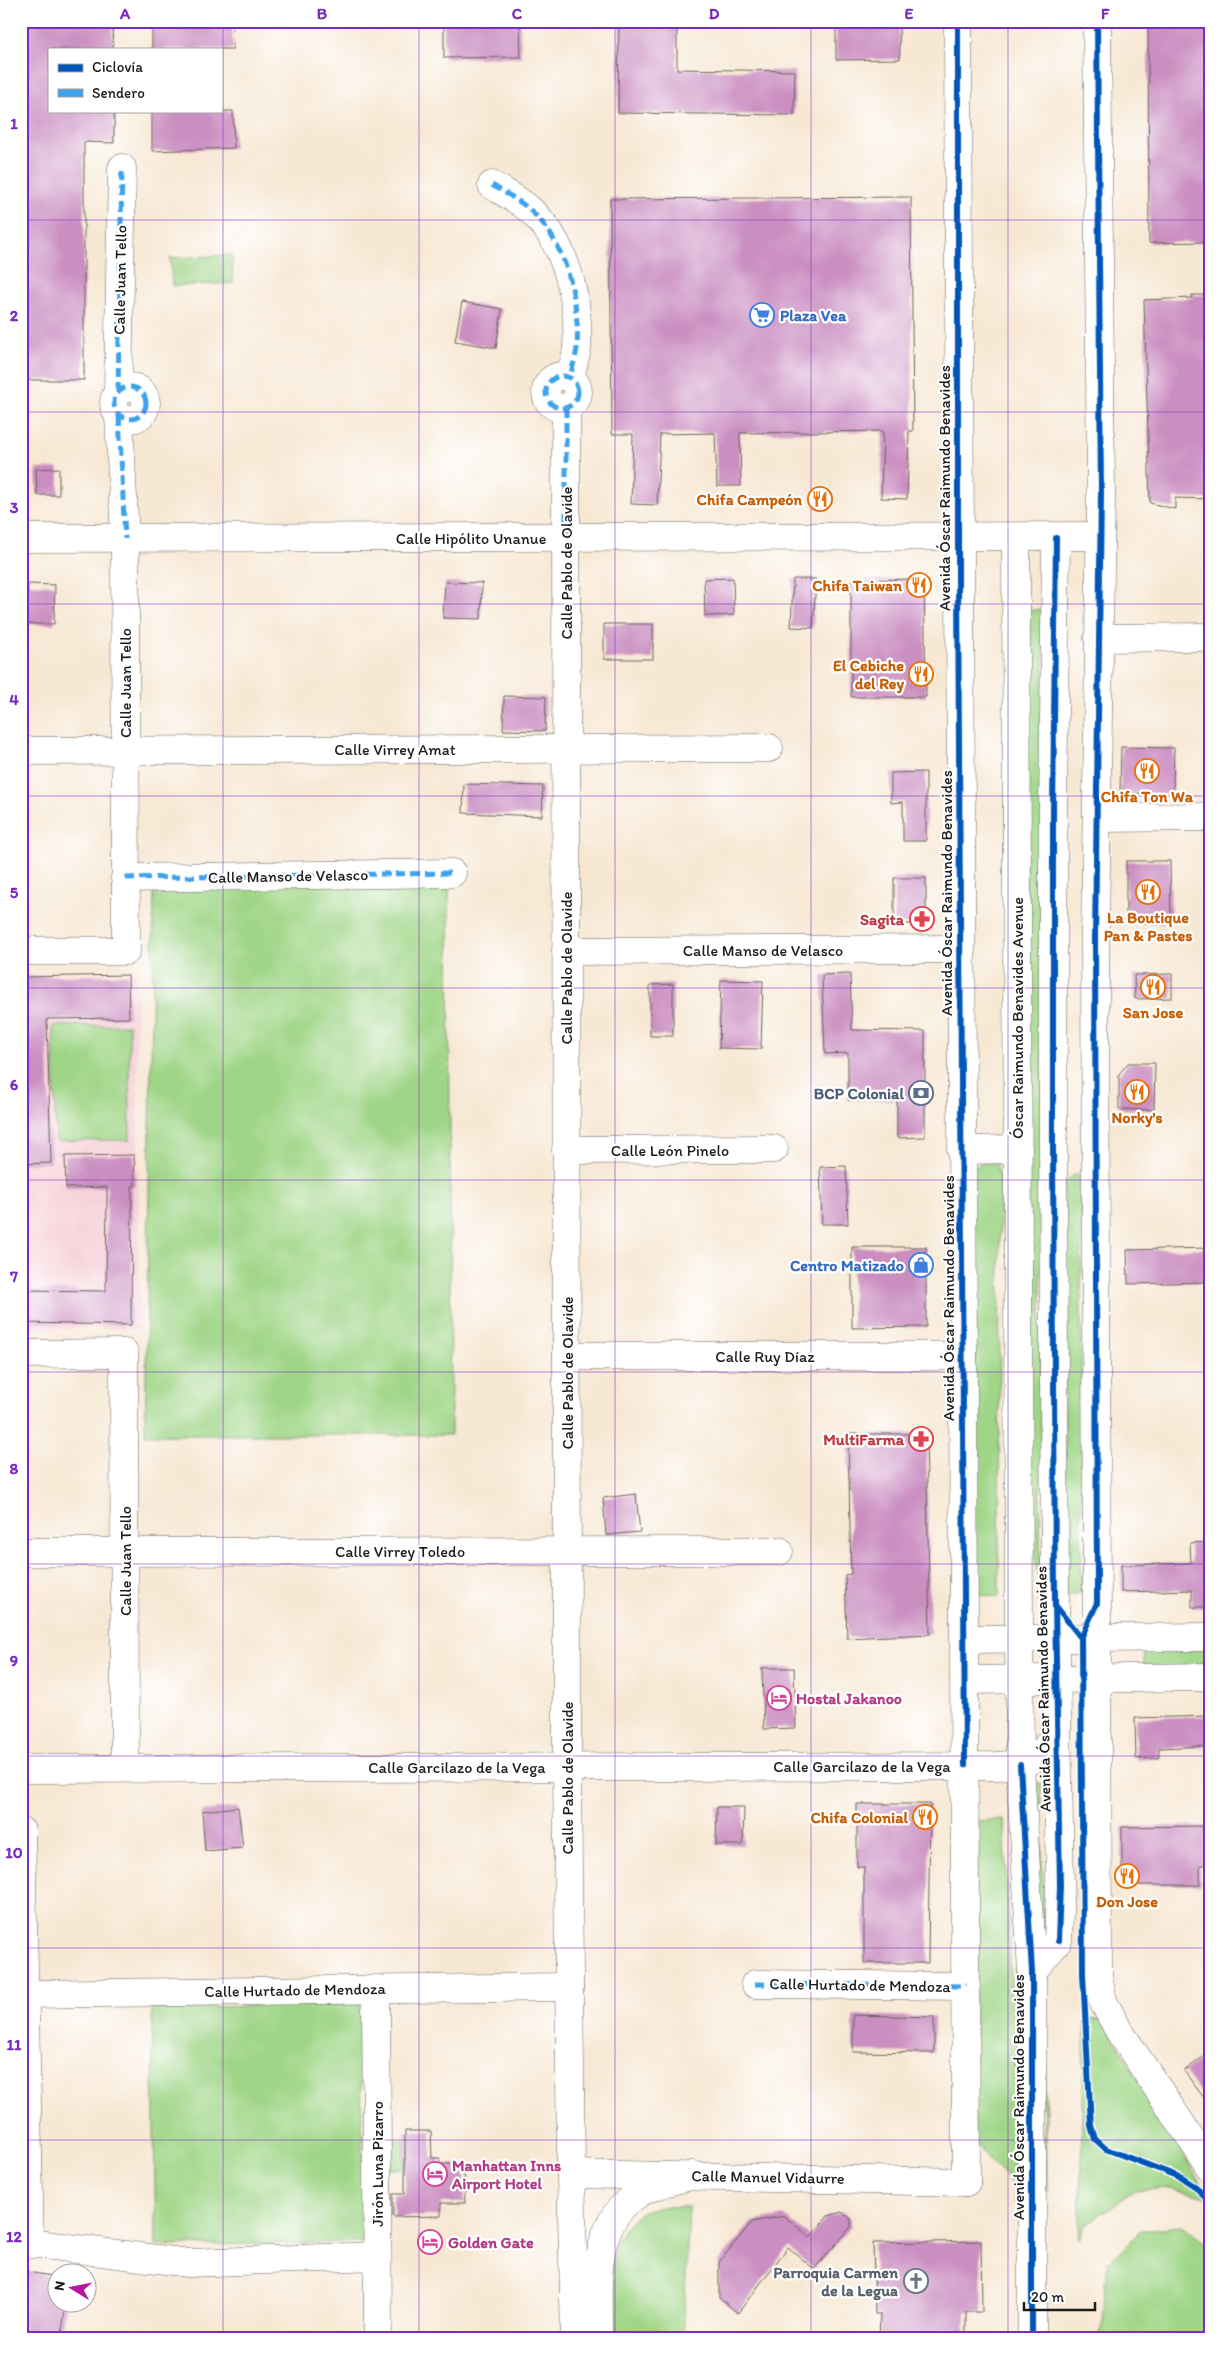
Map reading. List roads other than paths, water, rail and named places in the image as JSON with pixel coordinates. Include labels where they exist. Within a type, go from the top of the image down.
[{"type":"street","name":"Avenida Óscar Raimundo Benavides","points":[[958,21],[958,538],[965,1640],[966,2182]]},
{"type":"street","points":[[1097,21],[1100,536],[1096,818],[1099,1678],[1098,1976],[1103,2001],[1118,2030],[1210,2167]]},
{"type":"street","name":"Calle Juan Tello","points":[[21,951],[126,951],[125,539],[118,404],[122,168]]},
{"type":"street","name":"Calle Pablo de Olavide","points":[[492,185],[531,211],[546,228],[558,250],[571,289],[577,323],[577,349],[570,377],[564,375],[553,378],[549,381],[545,392],[550,403],[560,408],[566,407],[567,1767],[571,2174],[575,2339]]},
{"type":"street","name":"Calle Hipólito Unanue","points":[[21,538],[1056,538],[1100,536]]},
{"type":"street","name":"Óscar Raimundo Benavides Avenue","points":[[1016,537],[1019,1639]]},
{"type":"street","name":"Avenida Óscar Raimundo Benavides","points":[[1032,1972],[1058,1941],[1060,1886],[1056,1679],[1053,1145],[1056,538]]},
{"type":"street","points":[[1098,638],[1210,637]]},
{"type":"street","name":"Calle Virrey Amat","points":[[21,750],[769,748]]},
{"type":"street","points":[[1096,818],[1210,817]]},
{"type":"street","name":"Calle Manso de Velasco","points":[[125,878],[452,873]]},
{"type":"street","points":[[1053,939],[1096,938]]},
{"type":"street","name":"Calle Manso de Velasco","points":[[566,951],[960,950]]},
{"type":"street","points":[[1053,1145],[1096,1146]]},
{"type":"street","name":"Calle León Pinelo","points":[[566,1150],[774,1149]]},
{"type":"street","points":[[961,1150],[1018,1149]]},
{"type":"street","name":"Calle Juan Tello","points":[[21,1354],[124,1353],[125,1768]]},
{"type":"street","name":"Calle Ruy Díaz","points":[[567,1356],[963,1356]]},
{"type":"street","name":"Calle Virrey Toledo","points":[[21,1552],[779,1551]]},
{"type":"street","points":[[965,1640],[1210,1637]]},
{"type":"street","name":"Avenida Óscar Raimundo Benavides","points":[[1019,1639],[1020,1765],[1032,1972],[1032,2339]]},
{"type":"street","points":[[965,1680],[1210,1677]]},
{"type":"street","name":"Calle Garcilazo de la Vega","points":[[21,1769],[1020,1765],[1033,1761],[1046,1750],[1057,1730]]},
{"type":"street","points":[[21,1831],[26,2243],[189,2263],[377,2256]]},
{"type":"street","name":"Calle Hurtado de Mendoza","points":[[755,1984],[966,1986]]},
{"type":"street","name":"Calle Hurtado de Mendoza","points":[[23,1994],[569,1987]]},
{"type":"street","name":"Jirón Luna Pizarro","points":[[376,1989],[378,2339]]},
{"type":"street","name":"Calle Manuel Vidaurre","points":[[571,2174],[966,2182]]},
{"type":"street","points":[[598,2339],[600,2257],[606,2230],[619,2208],[639,2193],[692,2175]]},
{"type":"place","name":"Plaza Vea","points":[[762,315]]},
{"type":"place","name":"Chifa Campeón","points":[[820,499]]},
{"type":"place","name":"Chifa Taiwan","points":[[919,585]]},
{"type":"place","name":"El Cebiche del Rey","points":[[921,674]]},
{"type":"place","name":"Chifa Ton Wa","points":[[1147,771]]},
{"type":"place","name":"La Boutique Pan & Pastes","points":[[1148,892]]},
{"type":"place","name":"Sagita","points":[[922,919]]},
{"type":"place","name":"San Jose","points":[[1153,987]]},
{"type":"place","name":"Norky's","points":[[1137,1092]]},
{"type":"place","name":"BCP Colonial","points":[[921,1093]]},
{"type":"place","name":"Centro Matizado","points":[[921,1265]]},
{"type":"place","name":"MultiFarma","points":[[921,1439]]},
{"type":"place","name":"Hostal Jakanoo","points":[[779,1698]]},
{"type":"place","name":"Chifa Colonial","points":[[925,1817]]},
{"type":"place","name":"Don Jose","points":[[1127,1876]]},
{"type":"place","name":"Manhattan Inns Airport Hotel","points":[[435,2174]]},
{"type":"place","name":"Golden Gate","points":[[430,2242]]},
{"type":"place","name":"Parroquia Carmen de la Legua","points":[[916,2281]]}]
